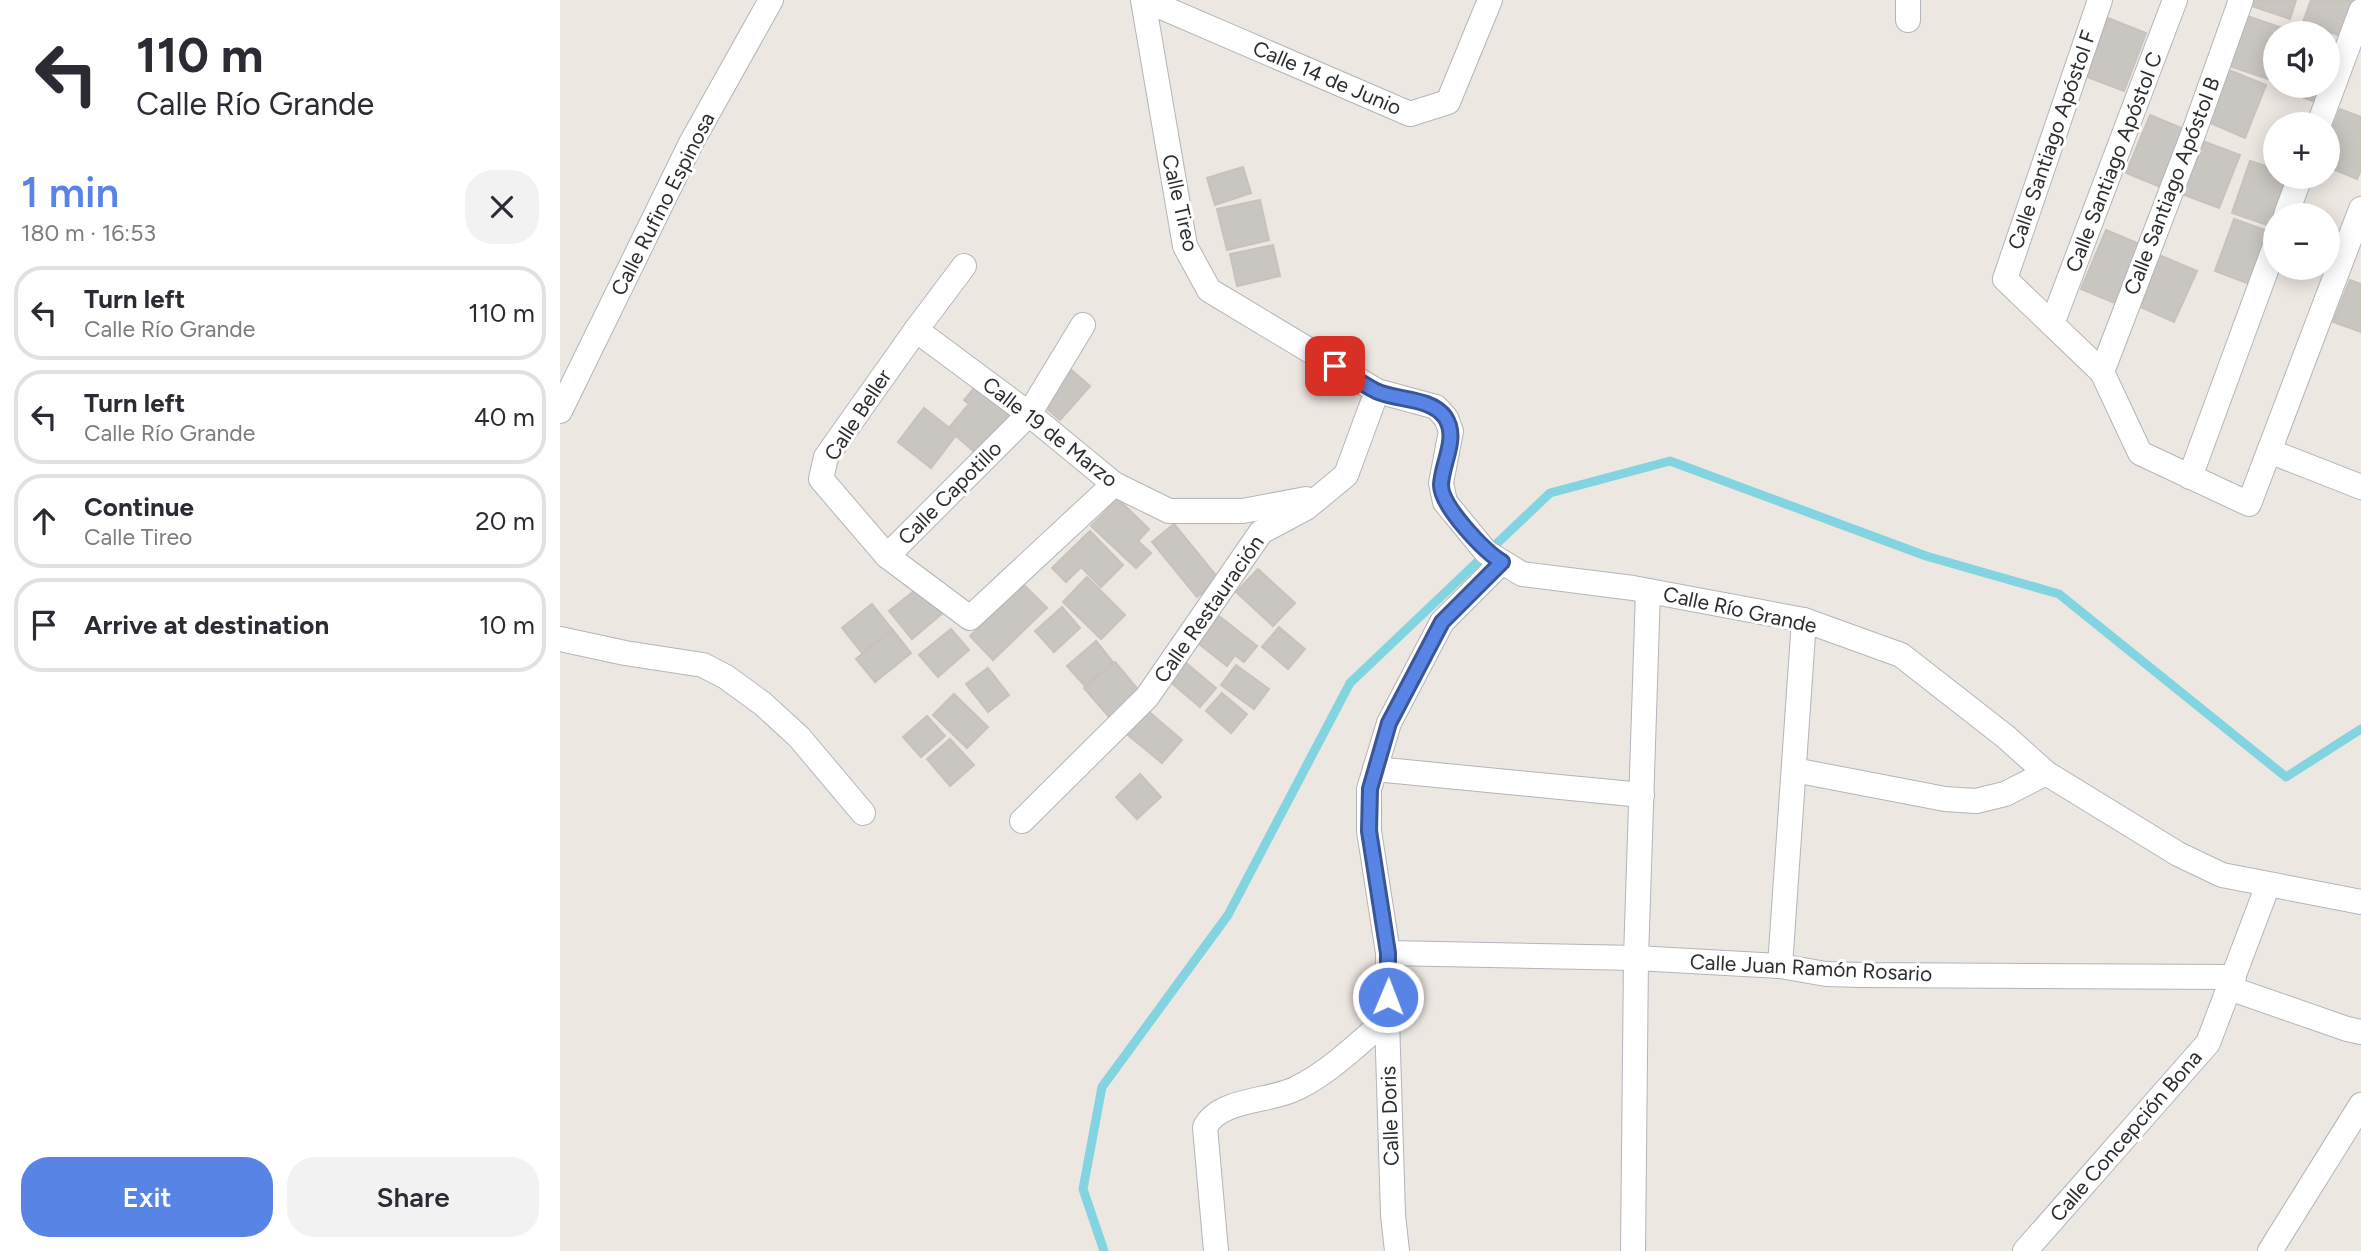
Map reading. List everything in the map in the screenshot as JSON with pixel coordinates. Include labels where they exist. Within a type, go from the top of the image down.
[{"type":"street","name":"Calle Rufino Espinosa","points":[[560,411],[691,143],[771,0]]},
{"type":"street","name":"Calle 14 de Junio","points":[[1144,0],[1410,114],[1447,102],[1490,0]]},
{"type":"street","name":"Calle Tireo","points":[[1144,0],[1185,246],[1209,290],[1377,391]]},
{"type":"street","name":"Calle Santiago Apóstol F","points":[[2052,324],[2005,279],[2100,0]]},
{"type":"street","name":"Calle Santiago Apóstol C","points":[[2052,324],[2175,0]]},
{"type":"street","name":"Calle Santiago Apóstol B","points":[[2102,372],[2241,0]]},
{"type":"street","points":[[2323,112],[2361,11]]},
{"type":"street","points":[[2052,324],[2102,372],[2140,453],[2249,503],[2361,209]]},
{"type":"street","name":"Calle Beller","points":[[964,266],[826,457],[821,479],[887,556],[970,618],[1114,484]]},
{"type":"street","points":[[2190,477],[2263,279]]},
{"type":"street","name":"Calle Capotillo","points":[[887,556],[1029,414],[1083,325]]},
{"type":"street","name":"Calle 19 de Marzo","points":[[916,330],[1029,414],[1114,484],[1170,511],[1243,511],[1320,496]]},
{"type":"street","name":"Calle Restauración","points":[[1022,821],[1147,697],[1261,532],[1306,508],[1346,475],[1377,391]]},
{"type":"street","name":"Calle Río Grande","points":[[1377,391],[1436,407],[1446,418],[1451,431],[1441,483],[1445,502],[1486,552],[1522,574],[1648,591],[1804,620],[1901,655],[2006,737],[2046,773],[2178,854],[2222,875],[2361,902]]},
{"type":"street","points":[[2269,451],[2361,487]]},
{"type":"street","name":"Calle Doris","points":[[1396,1251],[1387,1019],[1388,953],[1369,831],[1370,789],[1389,723],[1442,622],[1502,562]]},
{"type":"street","points":[[1633,1251],[1636,958],[1648,591]]},
{"type":"street","points":[[1780,966],[1804,620]]},
{"type":"street","points":[[560,639],[625,653],[703,665],[726,677],[763,704],[799,737],[863,813]]},
{"type":"street","points":[[1376,769],[1642,795]]},
{"type":"street","points":[[1794,770],[1945,799],[1976,801],[2005,794],[2046,773]]},
{"type":"street","name":"Calle Concepción Bona","points":[[2025,1251],[2208,1043],[2268,885]]},
{"type":"street","name":"Calle Juan Ramón Rosario","points":[[1388,953],[1636,958],[1780,966],[1826,974],[2232,983],[2347,1029],[2361,1032]]},
{"type":"street","points":[[1216,1251],[1205,1127],[1209,1119],[1234,1106],[1295,1089],[1332,1065],[1387,1019]]},
{"type":"street","points":[[2270,1251],[2361,1105]]},
{"type":"building","points":[[2254,0],[2296,0],[2290,19],[2252,6]]},
{"type":"building","points":[[2311,0],[2357,0],[2343,37],[2340,36],[2340,21],[2303,21]]},
{"type":"building","points":[[2247,16],[2263,21],[2263,77],[2229,66]]},
{"type":"building","points":[[2108,18],[2146,33],[2124,91],[2087,77]]},
{"type":"building","points":[[2229,70],[2263,84],[2263,93],[2245,138],[2208,122]]},
{"type":"building","points":[[2304,98],[2320,98],[2318,103]]},
{"type":"building","points":[[2340,109],[2361,117],[2361,170],[2357,179],[2340,172]]},
{"type":"building","points":[[2150,115],[2186,130],[2163,188],[2126,173]]},
{"type":"building","points":[[2200,140],[2240,155],[2219,208],[2179,193]]},
{"type":"building","points":[[2250,161],[2263,165],[2263,189],[2286,189],[2281,203],[2263,203],[2263,224],[2232,213]]},
{"type":"building","points":[[1243,167],[1251,193],[1215,205],[1207,178]]},
{"type":"building","points":[[1260,200],[1269,240],[1227,250],[1217,209]]},
{"type":"building","points":[[2234,219],[2263,229],[2263,254],[2252,285],[2215,271]]},
{"type":"building","points":[[2106,230],[2142,245],[2117,304],[2081,289]]},
{"type":"building","points":[[1273,245],[1280,276],[1237,286],[1230,254]]},
{"type":"building","points":[[2159,255],[2197,271],[2174,322],[2136,305]]},
{"type":"building","points":[[2350,280],[2361,284],[2361,332],[2333,322]]},
{"type":"building","points":[[1068,367],[1090,386],[1060,420],[1039,402]]},
{"type":"building","points":[[980,381],[1017,412],[979,456],[948,429],[969,404],[964,400]]},
{"type":"building","points":[[924,408],[957,434],[931,468],[898,442]]},
{"type":"building","points":[[1118,499],[1149,529],[1138,541],[1151,553],[1136,568],[1091,526]]},
{"type":"building","points":[[1174,524],[1219,579],[1197,597],[1152,542]]},
{"type":"building","points":[[1090,531],[1123,565],[1101,587],[1081,567],[1066,582],[1052,568]]},
{"type":"building","points":[[1258,569],[1295,603],[1273,626],[1236,592]]},
{"type":"building","points":[[1087,577],[1125,615],[1101,639],[1063,602]]},
{"type":"building","points":[[923,584],[945,611],[912,639],[889,611]]},
{"type":"building","points":[[1024,585],[1047,608],[993,660],[970,636]]},
{"type":"building","points":[[872,604],[892,629],[862,653],[842,628]]},
{"type":"building","points":[[1062,607],[1080,628],[1054,652],[1035,631]]},
{"type":"building","points":[[1219,616],[1257,646],[1244,662],[1235,655],[1227,666],[1198,643]]},
{"type":"building","points":[[1279,627],[1305,649],[1288,669],[1262,647]]},
{"type":"building","points":[[951,629],[969,650],[938,677],[919,655]]},
{"type":"building","points":[[893,630],[911,653],[875,682],[856,659]]},
{"type":"building","points":[[1096,641],[1113,662],[1085,686],[1067,666]]},
{"type":"building","points":[[1115,662],[1140,692],[1110,718],[1084,688]]},
{"type":"building","points":[[1185,662],[1216,688],[1200,707],[1168,680]]},
{"type":"building","points":[[1236,665],[1269,689],[1254,709],[1221,685]]},
{"type":"building","points":[[988,668],[1009,695],[988,712],[966,684]]},
{"type":"building","points":[[1222,693],[1247,714],[1231,733],[1206,711]]},
{"type":"building","points":[[954,694],[988,727],[967,748],[933,715]]},
{"type":"building","points":[[1148,711],[1182,740],[1162,763],[1128,735]]},
{"type":"building","points":[[927,716],[945,736],[921,757],[903,737]]},
{"type":"building","points":[[950,739],[974,765],[950,786],[927,759]]},
{"type":"building","points":[[1140,774],[1161,797],[1137,819],[1116,797]]},
{"type":"waterway","points":[[1104,1251],[1083,1189],[1102,1087],[1228,915],[1350,683],[1550,493],[1670,461],[1926,556],[2059,594],[2286,777],[2361,729]]},
{"type":"route","points":[[1335,366],[1377,391],[1436,407],[1446,418],[1451,431],[1441,483],[1445,502],[1486,552],[1502,562],[1442,622],[1389,723],[1370,789],[1369,831],[1388,953],[1388,997]]}]
